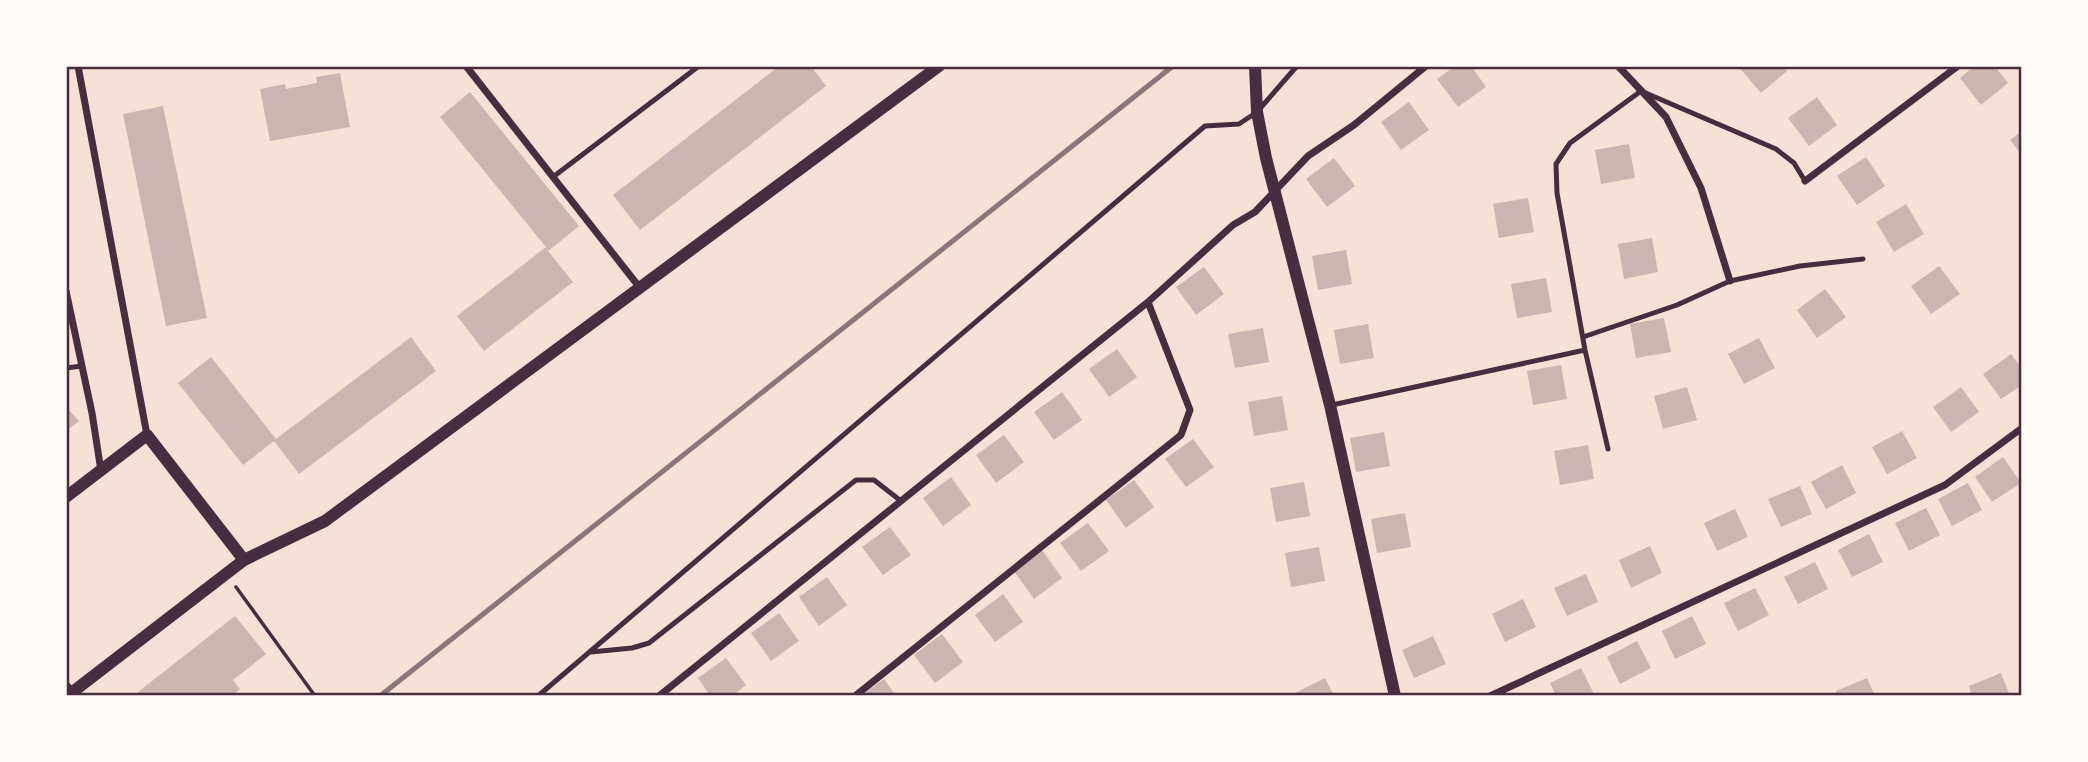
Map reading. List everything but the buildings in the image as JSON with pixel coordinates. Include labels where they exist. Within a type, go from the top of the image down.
[{"type":"street","points":[[78,66],[147,435],[244,561]]},
{"type":"street","points":[[466,66],[640,288]]},
{"type":"street","points":[[69,692],[244,561],[325,521],[939,66]]},
{"type":"street","points":[[1255,66],[1256,112],[1330,405],[1395,695]]},
{"type":"street","points":[[659,695],[1148,302],[1233,225],[1255,212],[1308,156],[1354,125],[1426,66]]},
{"type":"street","points":[[1618,66],[1666,117],[1701,188],[1730,281]]},
{"type":"street","points":[[1805,181],[1958,66]]},
{"type":"street","points":[[66,291],[101,471]]},
{"type":"street","points":[[855,695],[1181,435],[1190,410],[1148,302]]},
{"type":"street","points":[[1490,695],[1945,485],[2021,428]]},
{"type":"street","points":[[66,497],[147,435]]},
{"type":"lane","points":[[553,177],[699,66]]},
{"type":"lane","points":[[538,695],[1205,126],[1239,124],[1256,112],[1297,66]]},
{"type":"lane","points":[[1608,449],[1585,350],[1557,193],[1556,164],[1570,143],[1641,91],[1776,149],[1794,163],[1805,181]]},
{"type":"lane","points":[[1583,337],[1677,305],[1730,281],[1800,266],[1863,259]]},
{"type":"lane","points":[[1330,405],[1585,350]]},
{"type":"lane","points":[[66,368],[82,366]]},
{"type":"lane","points":[[589,652],[632,649],[649,643],[856,480],[874,480],[901,501]]},
{"type":"path","points":[[227,574],[315,695]]},
{"type":"railway","points":[[380,696],[1173,66]]}]
